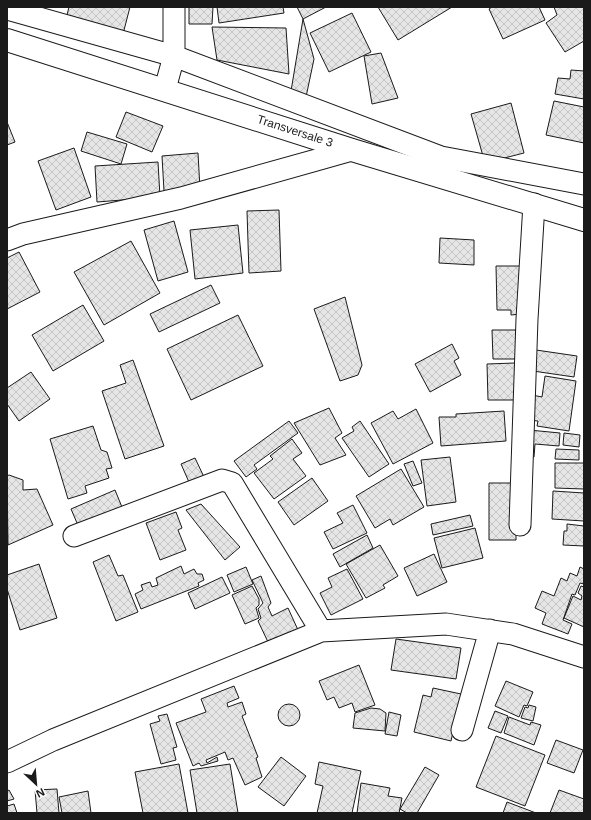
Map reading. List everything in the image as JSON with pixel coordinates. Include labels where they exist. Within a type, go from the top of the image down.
[{"type":"main road","name":"Transversale 3","points":[[7,40],[165,89],[352,150],[584,220]]},
{"type":"street","points":[[165,89],[174,56],[174,7]]},
{"type":"street","points":[[7,9],[174,56],[441,157],[584,184]]},
{"type":"street","points":[[7,240],[23,234],[181,198],[352,150]]},
{"type":"street","points":[[520,524],[527,319],[534,204]]},
{"type":"street","points":[[74,536],[222,480],[232,484],[321,631]]},
{"type":"street","points":[[7,762],[54,740],[321,631],[446,624],[513,634],[584,657]]},
{"type":"street","points":[[462,730],[490,630]]},
{"type":"building","points":[[69,7],[130,7],[123,34],[66,19]]},
{"type":"building","points":[[189,7],[213,7],[212,24],[189,24]]},
{"type":"building","points":[[217,7],[283,7],[284,13],[219,23]]},
{"type":"building","points":[[297,7],[326,7],[303,19]]},
{"type":"building","points":[[378,7],[452,7],[398,40]]},
{"type":"building","points":[[492,7],[539,7],[545,20],[503,39],[489,9]]},
{"type":"building","points":[[554,7],[584,7],[584,41],[565,52],[546,23],[557,15]]},
{"type":"building","points":[[352,13],[371,52],[329,72],[310,33]]},
{"type":"building","points":[[303,19],[314,59],[306,97],[291,91]]},
{"type":"building","points":[[212,27],[286,28],[289,74],[217,60]]},
{"type":"building","points":[[381,53],[398,98],[372,104],[364,56]]},
{"type":"building","points":[[571,70],[584,71],[584,99],[555,94],[558,78],[570,79]]},
{"type":"building","points":[[554,101],[584,107],[584,143],[546,135]]},
{"type":"building","points":[[511,103],[524,153],[485,163],[471,114]]},
{"type":"building","points":[[126,112],[163,126],[152,152],[116,137]]},
{"type":"building","points":[[7,122],[15,142],[7,145]]},
{"type":"building","points":[[87,132],[127,144],[121,164],[81,151]]},
{"type":"building","points":[[74,148],[91,197],[56,210],[38,161]]},
{"type":"building","points":[[198,153],[200,189],[164,191],[162,156]]},
{"type":"building","points":[[158,162],[160,197],[97,202],[95,166]]},
{"type":"building","points":[[279,210],[281,271],[249,273],[247,211]]},
{"type":"building","points":[[174,221],[188,272],[158,281],[144,230]]},
{"type":"building","points":[[238,225],[243,273],[195,279],[190,230]]},
{"type":"building","points":[[440,238],[474,240],[474,265],[439,263]]},
{"type":"building","points":[[131,241],[160,293],[104,325],[74,272]]},
{"type":"building","points":[[19,252],[40,292],[7,309],[7,258]]},
{"type":"building","points":[[496,266],[520,266],[521,314],[511,315],[511,310],[497,310]]},
{"type":"building","points":[[211,285],[220,303],[159,332],[150,314]]},
{"type":"building","points":[[345,297],[362,365],[358,375],[340,381],[314,309]]},
{"type":"building","points":[[83,305],[104,341],[53,371],[32,335]]},
{"type":"building","points":[[238,315],[263,366],[191,400],[167,349]]},
{"type":"building","points":[[492,330],[516,330],[516,359],[493,359]]},
{"type":"building","points":[[452,344],[459,358],[454,361],[461,375],[430,392],[415,364]]},
{"type":"building","points":[[536,350],[577,356],[574,377],[533,371]]},
{"type":"building","points":[[133,360],[164,446],[125,459],[102,391],[126,383],[120,365]]},
{"type":"building","points":[[515,363],[515,400],[488,400],[487,364]]},
{"type":"building","points":[[31,372],[50,399],[19,421],[7,404],[7,388]]},
{"type":"building","points":[[545,376],[576,381],[569,431],[537,426],[538,421],[528,420],[532,395],[542,397]]},
{"type":"building","points":[[329,408],[342,433],[335,438],[346,455],[320,465],[294,423]]},
{"type":"building","points":[[416,409],[433,443],[393,464],[371,423],[393,411],[398,419]]},
{"type":"building","points":[[504,411],[506,441],[441,446],[439,417],[456,417],[456,414]]},
{"type":"building","points":[[289,421],[298,433],[254,465],[257,469],[246,477],[234,461]]},
{"type":"building","points":[[360,421],[389,464],[369,477],[342,438],[354,431],[352,427]]},
{"type":"building","points":[[93,426],[101,450],[107,452],[112,468],[106,469],[109,478],[85,486],[87,493],[68,499],[50,439]]},
{"type":"building","points":[[529,430],[560,433],[559,446],[535,444],[534,457],[526,456]]},
{"type":"building","points":[[564,433],[580,435],[579,447],[563,445]]},
{"type":"building","points":[[292,439],[302,453],[293,459],[306,476],[274,499],[254,473],[273,459],[270,456]]},
{"type":"building","points":[[556,449],[579,450],[579,460],[555,459]]},
{"type":"building","points":[[450,457],[456,502],[427,506],[421,460]]},
{"type":"building","points":[[195,458],[204,477],[192,489],[181,464]]},
{"type":"building","points":[[413,461],[422,483],[413,486],[404,464]]},
{"type":"building","points":[[555,463],[584,463],[584,489],[555,488]]},
{"type":"building","points":[[401,469],[424,507],[393,525],[390,519],[375,528],[356,496]]},
{"type":"building","points":[[9,475],[23,480],[23,490],[37,489],[53,525],[8,545],[7,476]]},
{"type":"building","points":[[312,478],[328,501],[294,525],[278,502]]},
{"type":"building","points":[[489,483],[513,483],[516,499],[516,540],[489,540]]},
{"type":"building","points":[[115,490],[124,512],[80,530],[71,509]]},
{"type":"building","points":[[553,491],[584,493],[584,521],[552,519]]},
{"type":"building","points":[[201,504],[240,547],[225,560],[186,510]]},
{"type":"building","points":[[353,505],[367,533],[333,549],[324,532],[343,523],[337,513]]},
{"type":"building","points":[[176,512],[182,528],[178,530],[186,550],[160,560],[146,523]]},
{"type":"building","points":[[470,515],[473,526],[433,535],[431,524]]},
{"type":"building","points":[[567,524],[584,526],[584,546],[563,545],[564,531],[567,531]]},
{"type":"building","points":[[475,528],[483,558],[442,568],[434,538]]},
{"type":"building","points":[[367,535],[373,548],[340,567],[333,554]]},
{"type":"building","points":[[380,545],[398,576],[383,585],[385,588],[366,598],[346,564]]},
{"type":"building","points":[[434,554],[447,582],[417,596],[404,568]]},
{"type":"building","points":[[109,555],[118,576],[123,575],[138,612],[116,621],[93,562]]},
{"type":"building","points":[[39,564],[57,618],[20,630],[7,589],[7,575]]},
{"type":"building","points":[[181,566],[184,574],[194,569],[197,574],[202,574],[204,580],[198,583],[199,586],[141,609],[135,594],[143,590],[141,585],[150,582],[152,587],[158,585],[156,578]]},
{"type":"building","points":[[246,567],[253,584],[234,592],[227,575]]},
{"type":"building","points":[[580,567],[584,569],[584,584],[580,583],[575,595],[572,594],[563,620],[572,624],[568,634],[542,624],[546,613],[535,608],[542,591],[554,596],[561,578],[567,581],[570,573],[577,576]]},
{"type":"building","points":[[347,569],[363,599],[331,615],[320,593],[332,587],[328,578]]},
{"type":"building","points":[[261,576],[271,603],[268,607],[272,616],[288,608],[298,630],[268,642],[258,621],[261,618],[258,609],[263,603],[252,580]]},
{"type":"building","points":[[222,577],[230,593],[195,609],[188,593]]},
{"type":"building","points":[[252,586],[259,599],[259,605],[256,608],[259,618],[245,624],[232,595]]},
{"type":"building","points":[[581,586],[584,587],[584,627],[564,618],[573,596],[581,600],[582,596],[578,593]]},
{"type":"building","points":[[396,639],[461,648],[456,679],[391,670]]},
{"type":"building","points":[[359,665],[375,705],[355,712],[352,703],[339,708],[334,697],[327,700],[319,681]]},
{"type":"building","points":[[506,681],[533,692],[527,706],[524,705],[519,717],[495,706]]},
{"type":"building","points":[[234,686],[239,698],[227,703],[228,707],[242,702],[246,714],[242,716],[258,757],[256,758],[262,777],[245,785],[233,758],[228,760],[225,752],[206,760],[207,763],[217,757],[218,761],[201,766],[199,763],[193,766],[176,723],[206,712],[201,699]]},
{"type":"building","points":[[433,688],[461,694],[451,741],[414,732],[423,695],[431,697]]},
{"type":"building","points":[[289,704],[297,707],[300,715],[297,723],[289,726],[281,723],[278,715],[281,707]]},
{"type":"building","points":[[529,705],[536,707],[533,721],[521,718],[525,707],[528,708]]},
{"type":"building","points":[[371,708],[380,709],[386,713],[385,731],[353,728],[355,713]]},
{"type":"building","points":[[495,711],[508,716],[501,733],[488,728]]},
{"type":"building","points":[[389,712],[401,715],[397,736],[385,734]]},
{"type":"building","points":[[167,714],[177,747],[173,748],[176,760],[161,764],[150,724],[160,721],[158,716]]},
{"type":"building","points":[[509,717],[530,725],[531,722],[541,725],[534,745],[504,733]]},
{"type":"building","points":[[496,736],[545,755],[525,806],[476,787]]},
{"type":"building","points":[[556,740],[583,750],[574,773],[547,763]]},
{"type":"building","points":[[281,757],[306,776],[284,806],[258,787]]},
{"type":"building","points":[[319,762],[361,771],[352,813],[317,813],[323,786],[315,784]]},
{"type":"building","points":[[179,764],[188,813],[143,813],[135,772]]},
{"type":"building","points":[[230,764],[238,813],[197,813],[190,770]]},
{"type":"building","points":[[425,767],[439,775],[417,813],[407,813],[400,809]]},
{"type":"building","points":[[361,783],[390,788],[388,796],[402,798],[399,813],[357,813]]},
{"type":"building","points":[[57,789],[59,813],[37,813],[35,790]]},
{"type":"building","points":[[9,790],[14,799],[7,801],[7,791]]},
{"type":"building","points":[[559,790],[584,799],[584,813],[550,813]]},
{"type":"building","points":[[88,791],[91,813],[62,813],[59,797]]},
{"type":"building","points":[[507,802],[536,813],[503,813]]},
{"type":"building","points":[[14,804],[17,813],[7,813],[7,806]]}]
